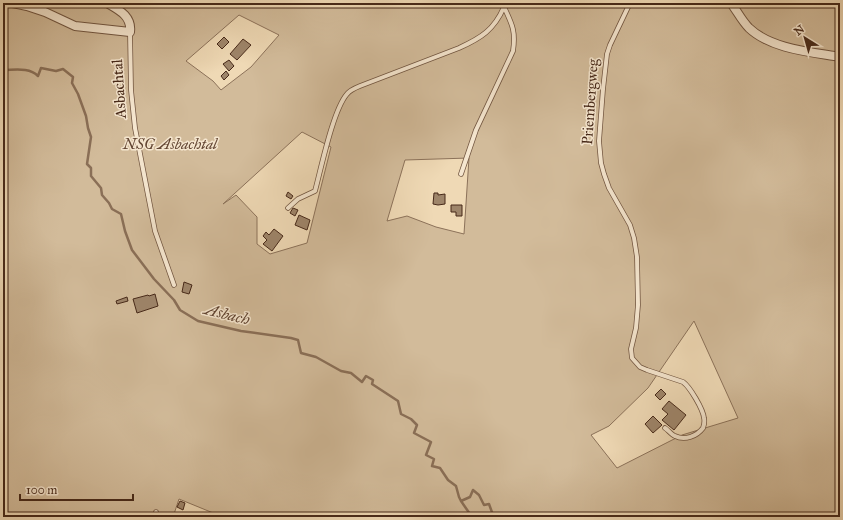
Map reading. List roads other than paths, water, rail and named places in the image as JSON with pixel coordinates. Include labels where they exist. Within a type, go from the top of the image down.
[{"type":"street","points":[[13,3],[45,12],[75,26],[130,32],[129,21],[126,16],[107,3]]},
{"type":"street","points":[[731,3],[748,28],[767,41],[790,48],[840,57]]},
{"type":"lane","name":"Priembergweg","points":[[630,3],[607,54],[599,141],[604,174],[630,225],[634,238],[637,258],[638,305],[636,328],[631,349],[632,358],[640,367],[686,384],[704,416],[703,428],[694,436],[682,438],[675,436],[665,428]]},
{"type":"lane","points":[[461,174],[476,130],[513,51],[515,41],[514,31],[504,5]]},
{"type":"lane","points":[[288,208],[298,199],[315,191],[332,130],[346,94],[352,89],[460,48],[474,41],[487,33],[498,20],[504,5]]},
{"type":"lane","name":"Asbachtal","points":[[130,32],[131,90],[137,136],[154,231],[174,285]]},
{"type":"waterway","name":"Asbach","points":[[3,70],[26,70],[38,76],[41,68],[56,71],[63,69],[73,77],[72,83],[78,94],[86,116],[91,137],[87,164],[91,168],[91,176],[101,188],[102,195],[112,209],[121,214],[132,250],[154,279],[174,300],[180,310],[198,321],[241,331],[298,340],[301,353],[316,357],[341,371],[351,373],[362,382],[366,376],[373,380],[372,384],[398,401],[401,414],[411,419],[417,425],[414,433],[431,442],[426,455],[434,459],[432,466],[440,468],[448,480],[456,486],[461,501],[470,497],[473,490],[479,495],[484,505],[489,504],[493,515],[496,517]]},
{"type":"waterway","points":[[461,501],[472,517]]},
{"type":"park label","name":"NSG Asbachtal","points":[[170,144]]}]
